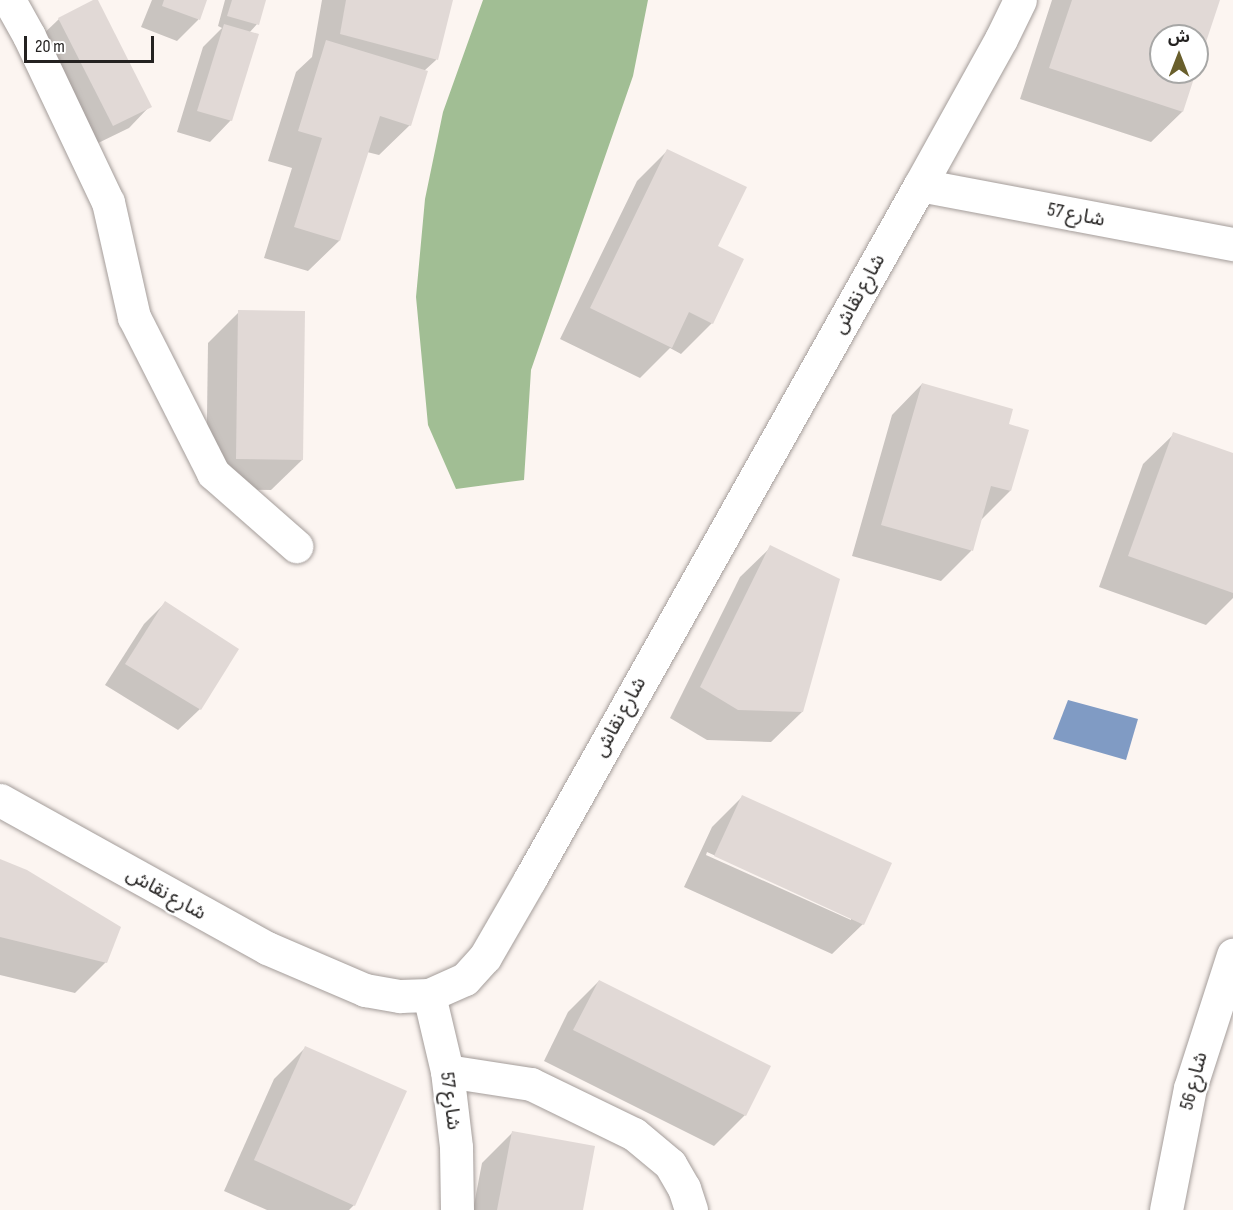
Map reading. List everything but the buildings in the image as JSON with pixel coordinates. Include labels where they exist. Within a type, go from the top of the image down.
[{"type":"street","points":[[9,0],[29,36],[108,202],[134,317],[213,473],[296,546]]},
{"type":"street","points":[[998,0],[1001,39]]},
{"type":"street","name":"شارع نقاش","points":[[0,800],[267,948],[365,990],[400,996],[429,995],[465,979],[485,957],[920,185],[1001,39],[1020,0]]},
{"type":"street","name":"شارع 57","points":[[920,185],[1233,244]]},
{"type":"street","name":"شارع 56","points":[[1167,1210],[1190,1088],[1233,955]]},
{"type":"street","name":"شارع 57","points":[[429,995],[447,1071],[456,1147],[457,1210]]},
{"type":"street","points":[[447,1071],[531,1084],[634,1134],[670,1164],[684,1188],[691,1210]]},
{"type":"green space","points":[[483,0],[648,0],[633,76],[531,370],[524,480],[456,489],[428,425],[416,297],[425,199],[443,112]]},
{"type":"water","points":[[1068,700],[1138,719],[1126,760],[1053,739]]}]
